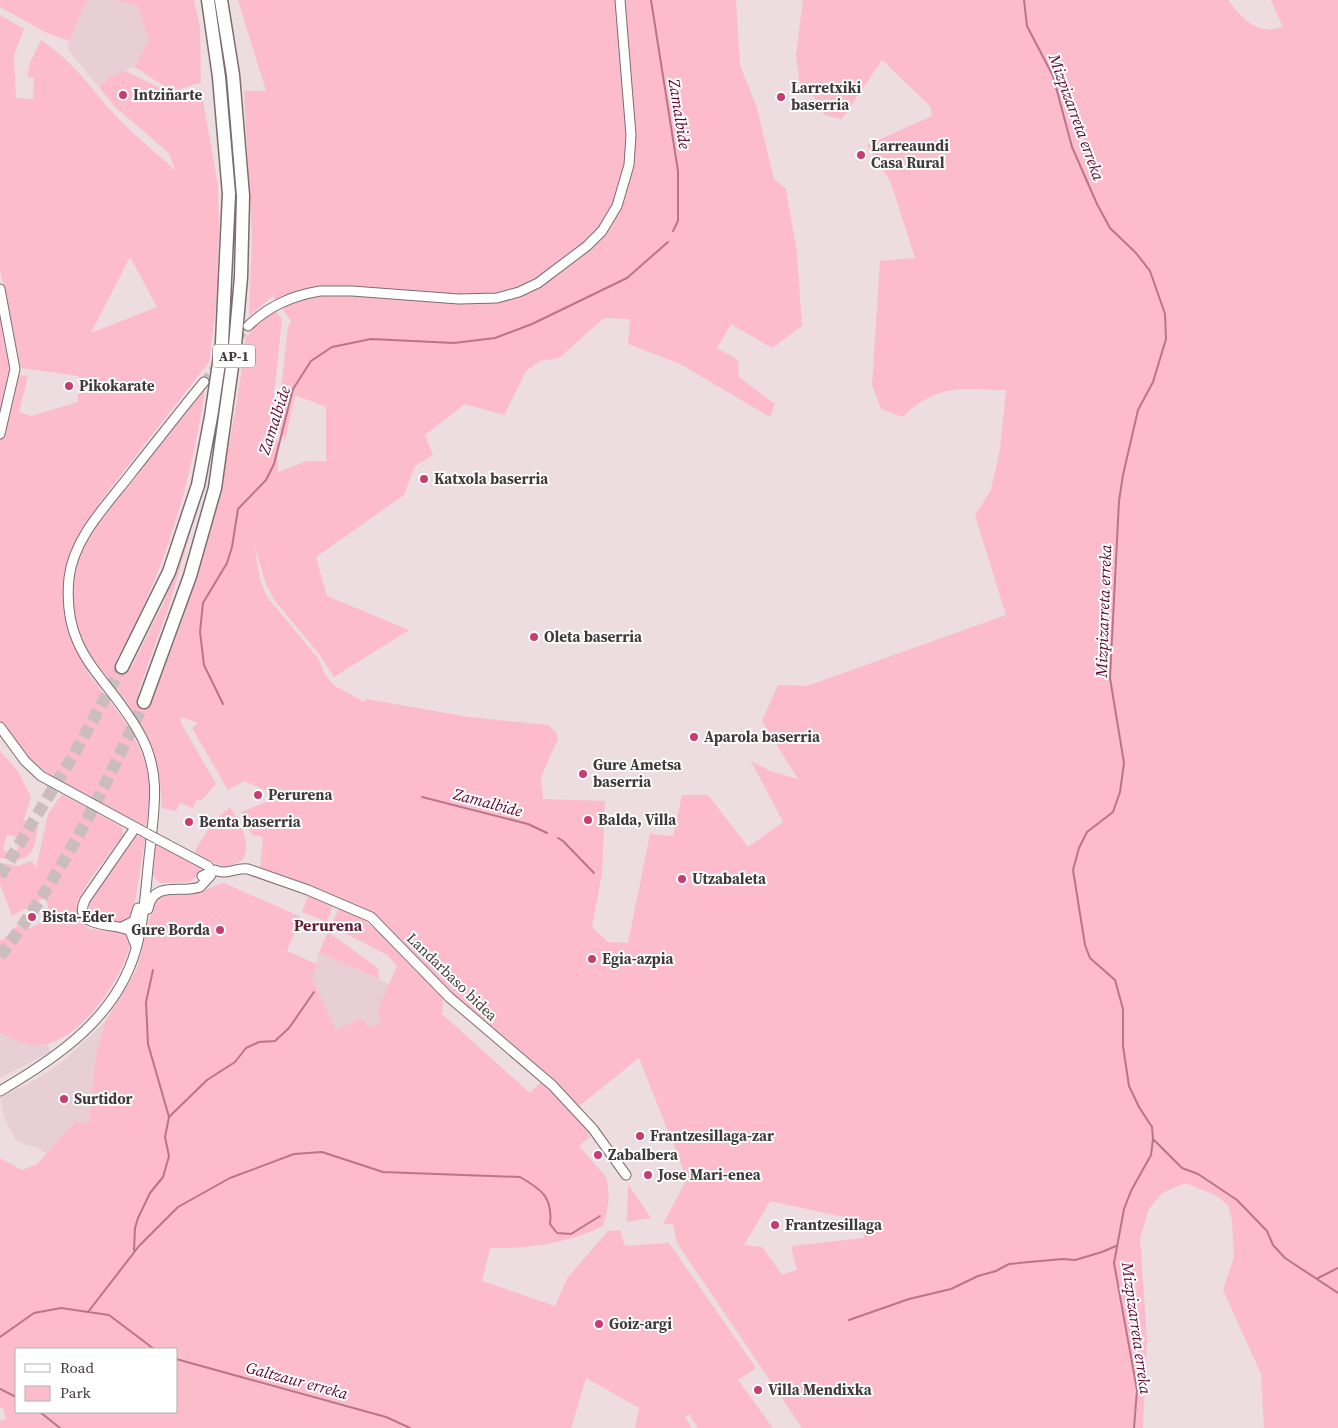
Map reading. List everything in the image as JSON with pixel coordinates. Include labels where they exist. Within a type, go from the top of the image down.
[{"type":"highway","name":"AP-1","points":[[122,667],[169,572],[198,484],[222,343],[229,194],[219,77],[208,0]]},
{"type":"highway","name":"AP-1","points":[[144,702],[190,576],[215,488],[235,345],[241,277],[243,196],[233,75],[222,0]]},
{"type":"main road","points":[[248,326],[273,306],[296,296],[320,291],[476,300],[508,296],[538,282],[587,246],[602,231],[617,206],[630,166],[631,135],[620,0]]},
{"type":"main road","points":[[0,289],[15,369],[0,434]]},
{"type":"main road","points":[[0,1091],[50,1061],[90,1026],[119,990],[136,949],[141,928],[156,796],[154,772],[146,748],[136,728],[89,664],[77,643],[68,610],[70,576],[77,552],[94,522],[204,382]]},
{"type":"main road","points":[[0,727],[10,744],[24,761],[41,776],[157,839],[210,871],[193,886],[183,889],[166,890],[152,896],[146,919],[141,928]]},
{"type":"main road","points":[[135,828],[83,904],[85,914],[92,922],[122,927],[132,934],[136,949]]},
{"type":"main road","name":"Landarbaso bidea","points":[[210,871],[248,869],[308,890],[371,918],[449,997],[558,1092],[593,1129],[626,1175]]},
{"type":"main road","points":[[147,872],[155,886],[166,890]]},
{"type":"main road","points":[[122,927],[131,923],[136,918],[147,872]]},
{"type":"shaded area","points":[[87,0],[113,0],[137,5],[149,40],[134,67],[109,78],[99,87],[68,50],[69,41]]},
{"type":"shaded area","points":[[319,953],[389,984],[378,1011],[383,1022],[369,1029],[362,1018],[336,1030],[312,978]]},
{"type":"shaded area","points":[[105,1022],[95,1059],[89,1123],[75,1122],[46,1154],[37,1147],[26,1145],[15,1139],[4,1117],[0,1097],[30,1083],[60,1064]]},
{"type":"shaded area","points":[[0,1033],[31,1045],[47,1044],[51,1052],[0,1078]]},
{"type":"green space","points":[[0,0],[87,0],[69,41],[45,32],[0,7]]},
{"type":"green space","points":[[113,0],[194,0],[200,27],[201,83],[181,89],[170,88],[134,67],[149,40],[137,5]]},
{"type":"green space","points":[[238,0],[736,0],[740,65],[757,108],[774,179],[786,189],[797,253],[802,326],[772,348],[731,324],[717,348],[738,360],[739,377],[775,404],[770,417],[680,364],[628,344],[630,319],[604,318],[559,358],[540,361],[526,371],[504,415],[465,404],[425,435],[433,455],[415,466],[404,495],[316,557],[327,596],[409,630],[334,677],[319,654],[275,601],[266,584],[254,544],[260,579],[267,597],[318,658],[325,674],[333,685],[364,702],[366,699],[469,717],[548,725],[556,732],[558,739],[541,777],[543,799],[605,801],[602,873],[592,927],[608,942],[628,943],[650,834],[673,836],[682,795],[708,795],[748,847],[783,822],[751,761],[770,771],[798,779],[762,721],[778,685],[807,686],[1006,615],[975,515],[991,490],[1000,449],[1006,390],[963,389],[939,393],[915,406],[903,417],[881,409],[872,385],[880,261],[915,258],[891,183],[867,145],[932,116],[931,107],[882,60],[842,119],[825,115],[810,91],[801,93],[796,55],[803,0],[1228,0],[1251,24],[1266,29],[1274,29],[1283,27],[1271,0],[1338,0],[1338,1428],[1264,1428],[1261,1374],[1223,1290],[1234,1257],[1232,1221],[1228,1205],[1215,1195],[1185,1183],[1162,1193],[1149,1209],[1140,1238],[1147,1340],[1143,1428],[802,1428],[677,1243],[673,1224],[663,1224],[687,1179],[639,1058],[578,1107],[452,997],[367,911],[260,869],[263,837],[252,835],[241,812],[269,801],[267,791],[244,781],[228,790],[192,728],[198,723],[181,717],[181,723],[216,784],[201,801],[197,799],[193,808],[180,803],[176,811],[162,808],[156,765],[143,729],[122,696],[95,663],[87,672],[126,723],[141,752],[146,767],[150,794],[146,826],[58,782],[23,753],[4,729],[0,736],[0,311],[10,365],[8,385],[19,375],[28,376],[19,412],[31,416],[78,402],[78,376],[21,368],[0,270],[0,15],[24,29],[14,55],[16,98],[33,99],[34,78],[27,77],[30,63],[41,40],[68,62],[121,121],[175,170],[169,153],[115,107],[99,87],[109,78],[124,71],[170,92],[202,95],[218,185],[219,230],[216,306],[209,362],[98,504],[103,518],[205,389],[192,459],[174,527],[149,593],[117,658],[119,665],[128,668],[132,666],[163,604],[191,531],[168,609],[138,692],[142,700],[151,701],[169,656],[185,612],[212,522],[232,431],[246,337],[275,310],[282,320],[271,423],[278,442],[278,472],[307,461],[326,461],[326,407],[295,395],[285,441],[278,428],[288,327],[291,321],[273,296],[249,316],[252,236],[244,91],[266,91]],"holes":[[[130,257],[157,307],[91,333]],[[770,1201],[863,1221],[864,1238],[791,1246],[797,1270],[782,1275],[762,1247],[744,1245]]]},
{"type":"green space","points":[[0,751],[18,771],[31,797],[24,820],[38,827],[33,849],[26,857],[21,859],[14,860],[21,838],[7,835],[3,850],[7,852],[6,859],[0,858]]},
{"type":"green space","points":[[62,794],[122,827],[123,835],[83,890],[77,905],[77,912],[89,929],[120,932],[128,936],[131,942],[126,957],[108,992],[81,1024],[65,1036],[49,1044],[32,1045],[0,1033],[0,940],[3,940],[16,926],[30,928],[50,918],[46,897],[12,916],[0,884],[0,863],[18,866],[32,861],[36,868],[48,814]]},
{"type":"green space","points":[[230,807],[244,832],[246,846],[243,860],[225,868],[194,853],[209,828]]},
{"type":"green space","points":[[137,835],[145,839],[133,914],[118,923],[99,920],[89,914],[89,903]]},
{"type":"green space","points":[[156,843],[198,865],[201,868],[200,874],[189,882],[160,883],[153,875]]},
{"type":"green space","points":[[224,883],[301,917],[287,951],[317,964],[312,978],[336,1030],[362,1018],[369,1028],[382,1022],[377,1011],[397,966],[387,955],[331,926],[340,906],[383,935],[443,998],[442,1014],[530,1093],[542,1081],[591,1132],[588,1134],[590,1137],[579,1146],[606,1177],[608,1202],[603,1226],[576,1237],[548,1244],[490,1248],[482,1281],[555,1306],[568,1277],[608,1231],[620,1230],[625,1246],[669,1243],[756,1368],[738,1380],[773,1428],[698,1428],[689,1414],[685,1417],[692,1428],[635,1428],[639,1408],[586,1378],[571,1428],[0,1428],[0,1421],[6,1419],[3,1408],[0,1408],[0,1158],[22,1170],[37,1164],[75,1122],[89,1123],[95,1059],[105,1022],[136,971],[154,902],[160,896],[193,894]]},
{"type":"green space","points":[[308,895],[333,905],[327,922],[302,912]]},
{"type":"green space","points":[[328,932],[378,968],[379,979],[319,953]]},
{"type":"green space","points":[[628,1184],[651,1218],[627,1222]]},
{"type":"waterway","name":"Zamalbide","points":[[651,0],[678,171],[678,221],[673,231]]},
{"type":"waterway","name":"Mizpizarreta erreka","points":[[1024,0],[1027,26],[1053,76],[1072,147],[1097,204],[1110,228],[1136,253],[1150,271],[1165,314],[1166,339],[1153,382],[1138,410],[1119,501],[1110,678],[1124,763],[1120,792],[1113,812],[1087,832],[1079,848],[1073,870],[1085,945],[1090,958],[1115,980],[1123,1009],[1123,1046],[1129,1086],[1139,1107],[1152,1127],[1151,1155],[1131,1191],[1124,1209],[1114,1263],[1137,1390],[1134,1428]]},
{"type":"waterway","name":"Zamalbide","points":[[223,704],[204,665],[200,632],[203,603],[227,563],[232,547],[238,509],[266,480],[274,464],[293,389],[311,361],[332,347],[371,339],[454,343],[495,338],[532,324],[627,278],[668,242]]},
{"type":"waterway","name":"Zamalbide","points":[[422,797],[528,824],[547,833]]},
{"type":"waterway","name":"Zamalbide","points":[[558,838],[594,873]]},
{"type":"waterway","points":[[134,1250],[135,1228],[138,1218],[150,1193],[163,1177],[169,1156],[165,1137],[169,1117],[148,1044],[146,1002],[153,970]]},
{"type":"waterway","points":[[169,1117],[207,1080],[235,1062],[246,1048],[259,1042],[275,1041],[289,1028],[314,992]]},
{"type":"waterway","points":[[1153,1139],[1182,1168],[1198,1174],[1237,1200],[1267,1231],[1273,1245],[1285,1258],[1338,1293]]},
{"type":"waterway","points":[[88,1312],[139,1246],[178,1207],[230,1178],[294,1154],[322,1152],[383,1172],[520,1177],[540,1190],[544,1195],[550,1207],[550,1224],[557,1233],[571,1234],[600,1216]]},
{"type":"waterway","points":[[849,1320],[909,1299],[951,1289],[1009,1264],[1062,1259],[1075,1260],[1116,1246]]},
{"type":"waterway","points":[[1318,1278],[1338,1268]]},
{"type":"waterway","name":"Galtzaur erreka","points":[[0,1337],[34,1313],[61,1308],[109,1315],[153,1348]]},
{"type":"waterway","name":"Galtzaur erreka","points":[[178,1360],[386,1417],[410,1428]]},
{"type":"waterway","points":[[0,1389],[15,1396]]},
{"type":"waterway","points":[[41,1413],[60,1428]]},
{"type":"tunnel","points":[[204,382],[248,326]]},
{"type":"tunnel","points":[[0,876],[74,754],[122,667]]},
{"type":"tunnel","points":[[0,956],[22,927],[80,833],[144,702]]},
{"type":"place","name":"Intziñarte","points":[[123,95]]},
{"type":"place","name":"Larretxiki baserria","points":[[781,97]]},
{"type":"place","name":"Larreaundi Casa Rural","points":[[861,155]]},
{"type":"place","name":"Pikokarate","points":[[69,386]]},
{"type":"place","name":"Katxola baserria","points":[[424,479]]},
{"type":"place","name":"Oleta baserria","points":[[534,637]]},
{"type":"place","name":"Aparola baserria","points":[[694,737]]},
{"type":"place","name":"Gure Ametsa baserria","points":[[583,774]]},
{"type":"place","name":"Perurena","points":[[258,795]]},
{"type":"place","name":"Balda, Villa","points":[[588,820]]},
{"type":"place","name":"Benta baserria","points":[[189,822]]},
{"type":"place","name":"Utzabaleta","points":[[682,879]]},
{"type":"place","name":"Bista-Eder","points":[[32,917]]},
{"type":"place","name":"Gure Borda","points":[[220,930]]},
{"type":"place","name":"Egia-azpia","points":[[592,959]]},
{"type":"place","name":"Surtidor","points":[[64,1099]]},
{"type":"place","name":"Frantzesillaga-zar","points":[[640,1136]]},
{"type":"place","name":"Zabalbera","points":[[598,1155]]},
{"type":"place","name":"Jose Mari-enea","points":[[648,1175]]},
{"type":"place","name":"Frantzesillaga","points":[[775,1225]]},
{"type":"place","name":"Goiz-argi","points":[[599,1324]]},
{"type":"place","name":"Villa Mendixka","points":[[758,1390]]},
{"type":"district","name":"Perurena","points":[[328,925]]}]
